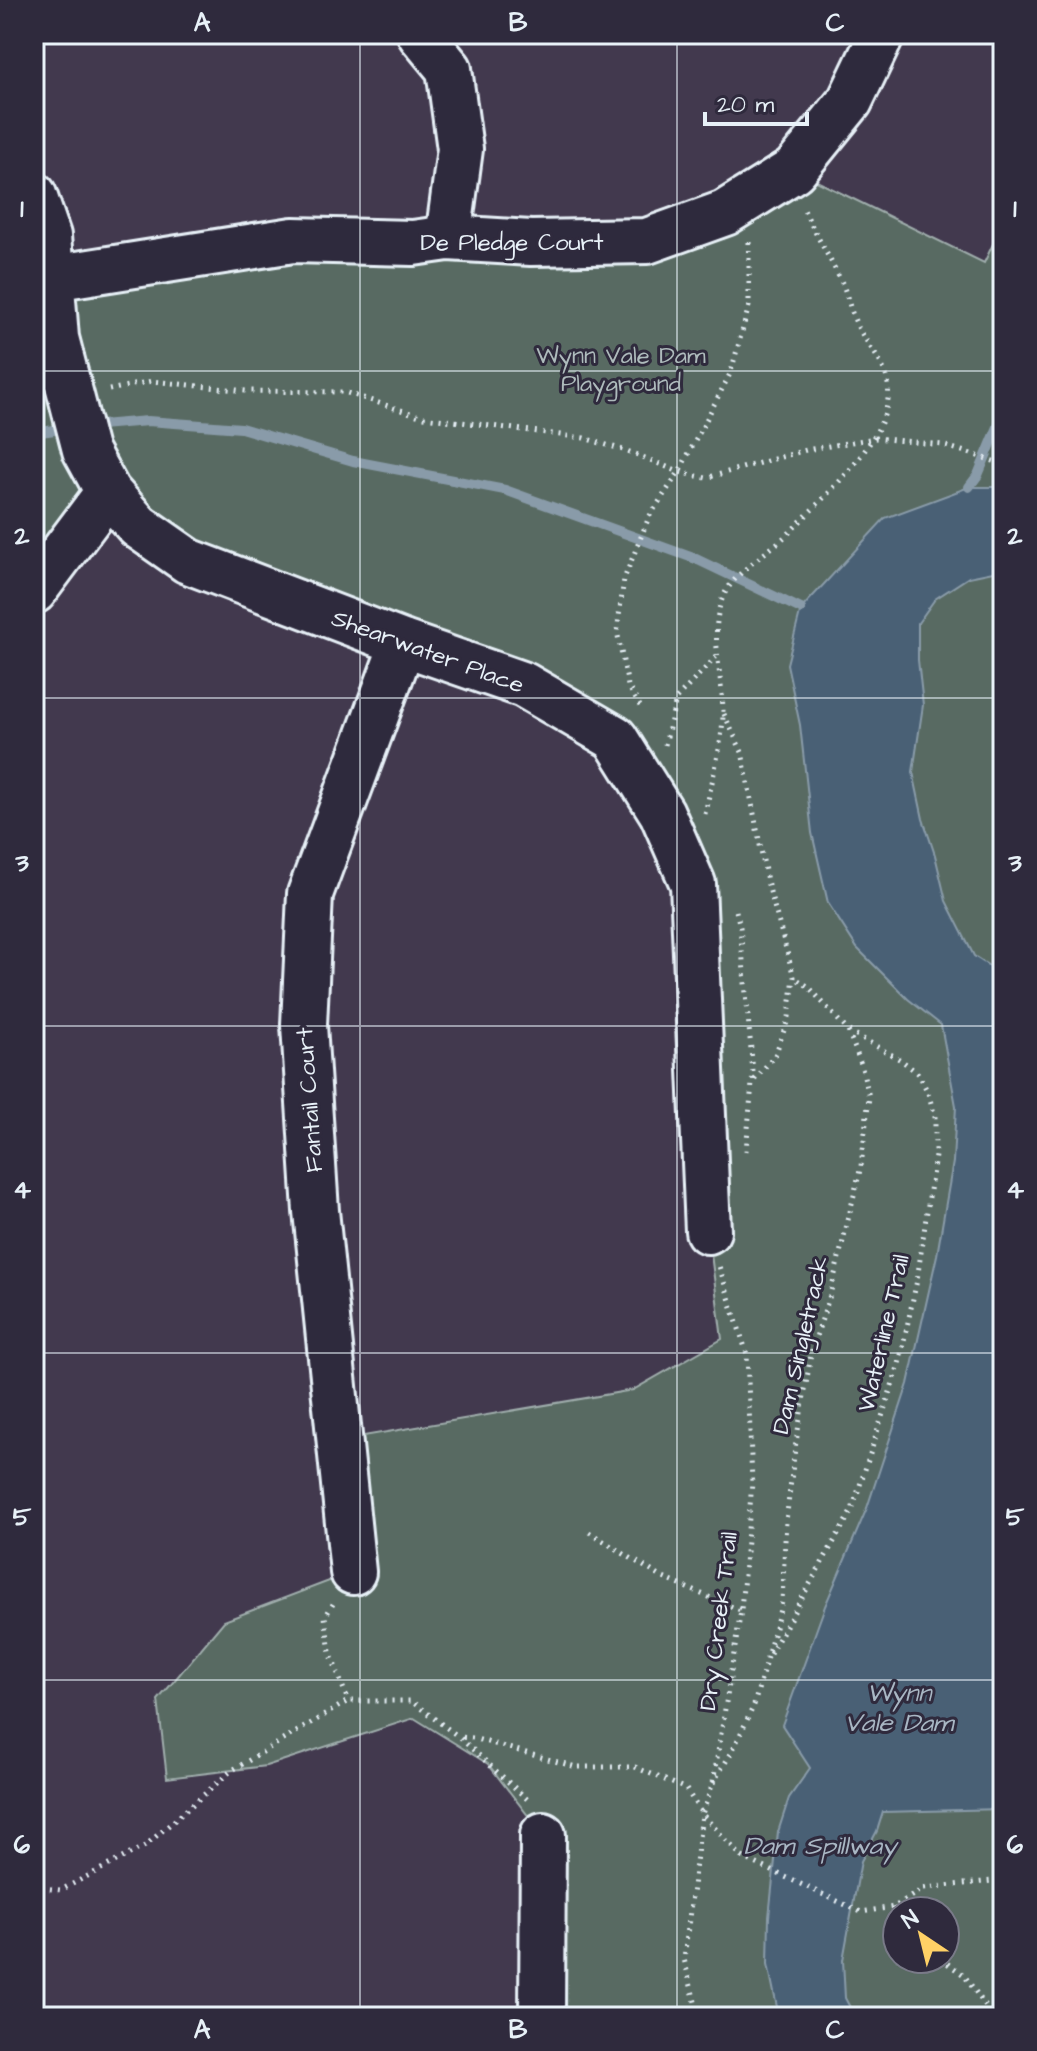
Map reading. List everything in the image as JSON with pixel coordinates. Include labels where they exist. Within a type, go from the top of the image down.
[{"type":"street","points":[[420,34],[449,69],[460,149],[448,238]]},
{"type":"street","name":"De Pledge Court","points":[[52,278],[293,240],[413,243],[448,238],[531,243],[647,241],[725,213],[794,170],[850,101],[882,34]]},
{"type":"street","name":"Shearwater Place","points":[[34,195],[48,236],[56,338],[85,450],[108,492],[138,526],[188,561],[403,643],[524,685],[615,738],[662,813],[693,884],[708,1231]]},
{"type":"street","points":[[34,591],[108,492]]},
{"type":"street","name":"Fantail Court","points":[[353,1572],[316,1211],[304,1025],[310,894],[403,643]]},
{"type":"street","points":[[542,2017],[543,1835]]},
{"type":"path","points":[[705,816],[722,710],[717,625],[724,593],[850,469],[875,438],[885,413],[888,384],[877,357],[857,325],[843,285],[804,208],[794,170]]},
{"type":"path","points":[[624,579],[649,517],[679,472],[731,372],[749,306],[751,197]]},
{"type":"path","points":[[72,401],[152,381],[246,391],[344,392],[423,417],[584,438],[679,472],[706,478],[806,450],[875,438],[943,445],[1003,464]]},
{"type":"path","points":[[664,750],[676,699],[717,656]]},
{"type":"path","points":[[722,710],[742,752],[767,881],[794,977],[789,1017],[775,1055],[752,1084]]},
{"type":"path","name":"Dam Singletrack","points":[[713,1783],[754,1705],[782,1602],[793,1462],[812,1349],[830,1295],[861,1166],[869,1097],[848,1031],[809,987],[794,977]]},
{"type":"path","name":"Waterline Trail","points":[[765,1662],[852,1510],[899,1364],[917,1280],[935,1156],[935,1116],[919,1074],[901,1060],[848,1031]]},
{"type":"path","name":"Dry Creek Trail","points":[[699,2017],[684,1959],[702,1814],[713,1783],[741,1610],[752,1483],[747,1354],[708,1231]]},
{"type":"path","points":[[589,1532],[661,1577],[741,1610]]},
{"type":"path","points":[[348,1701],[330,1652],[325,1617],[353,1572]]},
{"type":"path","points":[[34,1887],[61,1890],[145,1846],[231,1771],[348,1701],[411,1701],[459,1737],[539,1810],[543,1835]]},
{"type":"path","points":[[459,1737],[473,1738],[576,1767],[635,1767],[686,1789],[702,1814],[742,1857],[861,1912],[881,1909]]},
{"type":"path","points":[[913,1895],[924,1888],[1003,1880]]},
{"type":"path","points":[[961,1973],[993,2017]]},
{"type":"green space","name":"Wynn Vale Dam Playground","points":[[794,170],[984,263],[1003,223],[1003,2017],[538,2017],[543,1835],[488,1764],[414,1718],[266,1766],[167,1778],[158,1700],[224,1621],[353,1572],[340,1440],[633,1390],[722,1339],[708,1231],[693,884],[615,738],[188,561],[108,492],[34,588],[34,285],[293,240],[647,241]]},
{"type":"water","name":"Wynn Vale Dam","points":[[969,487],[1003,487],[1003,570],[969,577],[935,599],[918,623],[923,705],[913,772],[946,901],[974,956],[994,969],[1003,962],[1003,1809],[883,1812],[861,1861],[843,1960],[845,1998],[855,2017],[779,2017],[768,1964],[769,1917],[778,1832],[789,1798],[810,1768],[782,1725],[825,1606],[867,1508],[908,1384],[937,1255],[953,1162],[956,1106],[941,1025],[908,999],[857,948],[828,903],[812,833],[800,725],[787,664],[801,609],[885,518]]},
{"type":"waterway","points":[[969,487],[978,475],[1003,415]]},
{"type":"waterway","points":[[88,426],[148,421],[241,428],[353,461],[505,490],[696,559],[801,609]]},
{"type":"waterway","points":[[34,433],[68,428]]},
{"type":"water label","name":"Dam Spillway","points":[[820,1845]]}]
